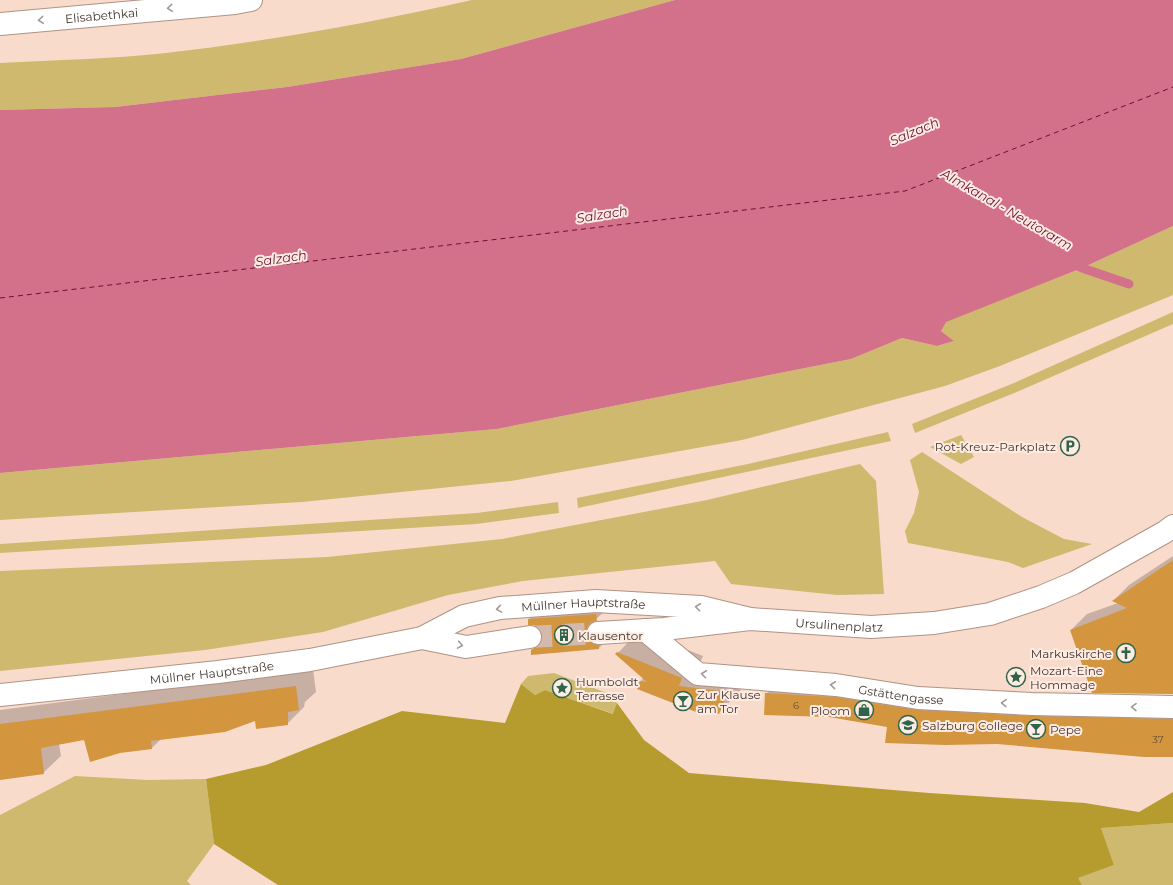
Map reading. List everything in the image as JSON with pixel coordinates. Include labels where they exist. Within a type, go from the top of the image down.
[{"type":"street","name":"Elisabethkai","points":[[0,24],[235,3],[251,0]]},
{"type":"street","name":"Ursulinenplatz","points":[[598,633],[664,629],[750,619],[871,627],[934,623],[990,614],[1041,597],[1074,583],[1165,532],[1173,526]]},
{"type":"street","name":"Müllner Hauptstraße","points":[[0,695],[210,673],[310,660],[422,638],[464,616],[492,610],[596,601],[700,607],[750,619]]},
{"type":"street","name":"Gstättengasse","points":[[645,630],[698,674],[836,685],[918,698],[1040,704],[1173,707]]},
{"type":"street","name":"Müllner Hauptstraße","points":[[422,638],[466,647],[530,637]]},
{"type":"shaded area","points":[[472,0],[675,0],[461,59],[287,87],[115,107],[0,110],[0,63],[125,57],[243,43],[319,31]]},
{"type":"shaded area","points":[[1173,226],[1173,295],[1000,366],[945,386],[742,440],[511,481],[302,502],[0,520],[0,473],[497,429],[851,359],[902,338],[937,346],[954,341],[941,331],[945,322],[1082,268]]},
{"type":"shaded area","points":[[1173,312],[1173,324],[1019,391],[915,433],[912,424],[1014,383]]},
{"type":"shaded area","points":[[888,432],[891,441],[578,508],[577,498],[748,464]]},
{"type":"shaded area","points":[[961,435],[974,457],[961,464],[930,447]]},
{"type":"shaded area","points":[[922,452],[1022,517],[1064,539],[1092,544],[1023,568],[1008,562],[908,543],[905,531],[914,513],[919,492],[910,460]]},
{"type":"shaded area","points":[[860,464],[876,481],[884,594],[837,595],[731,584],[715,561],[523,581],[448,595],[323,632],[205,650],[0,671],[0,571],[327,557],[502,539],[707,500]]},
{"type":"shaded area","points":[[558,502],[559,513],[476,524],[0,553],[0,544],[477,513]]},
{"type":"shaded area","name":"Humboldt Terrasse","points":[[554,673],[607,693],[617,703],[614,714],[545,690],[535,695],[521,684],[528,676]]},
{"type":"shaded area","points":[[521,684],[535,695],[545,690],[613,714],[617,703],[644,740],[689,773],[929,793],[1085,803],[1139,812],[1173,792],[1173,823],[1101,828],[1114,865],[1078,878],[1082,885],[278,885],[214,844],[206,779],[266,765],[402,711],[505,723]]},
{"type":"shaded area","points":[[75,776],[148,780],[206,779],[214,844],[187,881],[191,885],[0,885],[0,815]]},
{"type":"shaded area","points":[[1173,823],[1173,885],[1082,885],[1077,878],[1114,865],[1101,828]]},
{"type":"water","name":"Salzach","points":[[675,0],[1173,0],[1173,226],[1082,268],[946,322],[941,331],[954,341],[937,346],[902,338],[851,359],[497,429],[0,473],[0,110],[115,107],[287,87],[461,59]]},
{"type":"building","name":"Markuskirche","points":[[1173,560],[1173,694],[1092,693],[1070,630],[1127,608],[1112,601]]},
{"type":"building","name":"Klausentor","points":[[596,614],[597,621],[591,622],[587,627],[586,634],[588,640],[593,644],[599,645],[599,649],[531,655],[531,650],[538,646],[541,642],[542,635],[539,629],[534,625],[528,625],[528,619]]},
{"type":"building","points":[[617,652],[682,678],[679,686],[728,692],[719,714],[696,712],[637,689],[639,681],[647,682],[615,654]]},
{"type":"building","points":[[296,686],[299,710],[288,712],[288,725],[256,729],[255,721],[225,732],[151,741],[152,749],[120,753],[90,762],[84,740],[41,748],[44,774],[0,780],[0,724]]},
{"type":"building","points":[[765,693],[835,697],[917,710],[1032,716],[1173,719],[1173,757],[1144,757],[997,744],[945,745],[885,743],[887,727],[829,717],[764,715]]},
{"type":"waterway","name":"Almkanal - Neutorarm","points":[[1072,263],[1082,268],[1129,284]]},
{"type":"ferry route","points":[[0,298],[905,191],[1173,87]]},
{"type":"tunnel","points":[[530,637],[598,633]]},
{"type":"place","name":"Rot-Kreuz-Parkplatz","points":[[1070,446]]},
{"type":"place","name":"Klausentor","points":[[564,635]]},
{"type":"place","name":"Markuskirche","points":[[1126,653]]},
{"type":"place","name":"Mozart-Eine Hommage","points":[[1016,677]]},
{"type":"place","name":"Humboldt Terrasse","points":[[562,688]]},
{"type":"place","name":"Zur Klause am Tor","points":[[683,701]]},
{"type":"place","name":"Ploom","points":[[864,710]]},
{"type":"place","name":"Salzburg College","points":[[908,725]]},
{"type":"place","name":"Pepe","points":[[1036,729]]}]
